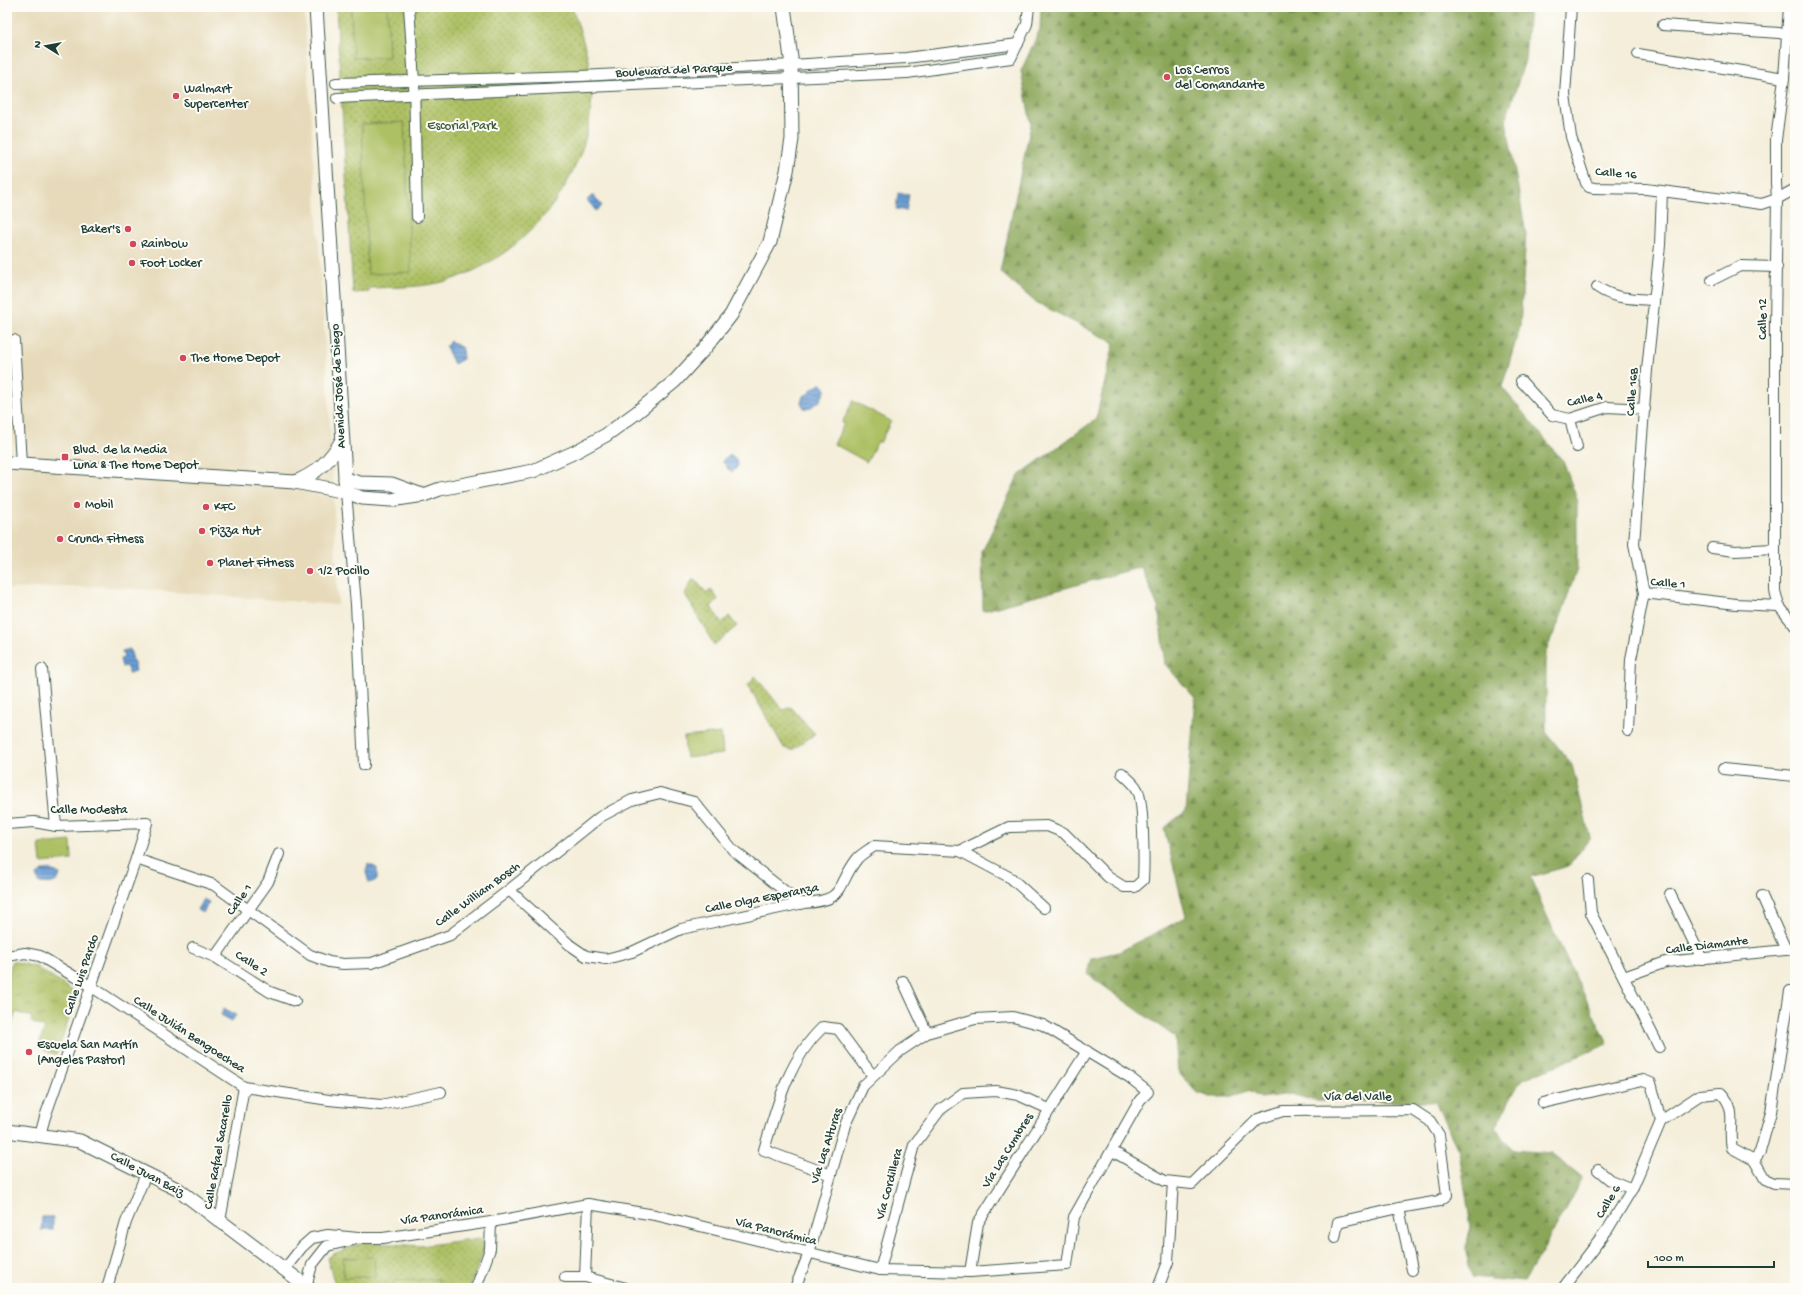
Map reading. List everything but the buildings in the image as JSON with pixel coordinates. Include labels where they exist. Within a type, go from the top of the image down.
[{"type":"street","name":"Avenida José de Diego","points":[[316,7],[342,440],[356,604],[364,765]]},
{"type":"street","points":[[409,7],[414,82],[417,217]]},
{"type":"street","points":[[7,463],[294,482],[346,492],[362,498],[391,500],[424,495],[440,489],[533,471],[606,435],[675,381],[705,348],[731,315],[770,242],[790,158],[792,138],[792,79],[784,7]]},
{"type":"street","points":[[1018,44],[1027,24],[1029,7]]},
{"type":"street","name":"Calle 16","points":[[1571,7],[1565,95],[1571,137],[1586,183],[1594,188],[1646,189],[1762,204],[1777,199],[1795,189]]},
{"type":"street","name":"Calle 12","points":[[1789,7],[1784,78],[1776,140],[1777,268],[1774,548],[1775,591],[1779,606],[1795,626]]},
{"type":"street","points":[[1663,25],[1779,33],[1788,35]]},
{"type":"street","name":"Boulevard del Parque","points":[[336,83],[414,82],[581,76],[791,65],[906,58],[1018,44]]},
{"type":"street","name":"Boulevard del Parque","points":[[337,98],[414,96],[907,73],[1011,58],[1018,44]]},
{"type":"street","points":[[1638,54],[1784,78]]},
{"type":"street","name":"Calle 16B","points":[[1644,593],[1634,544],[1653,300],[1660,245],[1662,192]]},
{"type":"street","points":[[1712,280],[1740,266],[1777,268]]},
{"type":"street","points":[[1597,287],[1609,295],[1616,297],[1653,300]]},
{"type":"street","points":[[14,340],[21,464]]},
{"type":"street","name":"Calle 4","points":[[1521,381],[1552,415],[1570,419],[1607,407],[1645,409]]},
{"type":"street","points":[[1570,419],[1577,446]]},
{"type":"street","points":[[294,482],[308,477],[324,464],[336,451],[342,440]]},
{"type":"street","points":[[345,479],[360,483],[392,484],[424,495]]},
{"type":"street","points":[[1712,548],[1735,551],[1774,548]]},
{"type":"street","name":"Calle 1","points":[[1628,731],[1631,659],[1644,593],[1736,604],[1779,606]]},
{"type":"street","points":[[42,670],[56,826]]},
{"type":"street","points":[[1723,769],[1795,776]]},
{"type":"street","name":"Calle Olga Esperanza","points":[[509,890],[570,944],[586,956],[606,959],[632,952],[681,928],[801,904],[822,902],[836,895],[857,858],[874,846],[960,851],[1009,827],[1047,826],[1064,833],[1108,877],[1124,887],[1135,887],[1143,880],[1144,872],[1142,813],[1138,790],[1122,773]]},
{"type":"street","name":"Calle William Bosch","points":[[136,859],[214,885],[310,955],[329,962],[343,964],[372,963],[450,935],[600,817],[632,800],[660,793],[694,802],[733,850],[801,904]]},
{"type":"street","name":"Calle Modesta","points":[[7,824],[34,822],[56,826],[147,823]]},
{"type":"street","name":"Calle Luis Pardo","points":[[40,1135],[44,1117],[92,987],[147,823]]},
{"type":"street","points":[[960,851],[1011,878],[1044,908]]},
{"type":"street","name":"Calle 1","points":[[216,957],[268,882],[279,854]]},
{"type":"street","points":[[1588,880],[1592,916],[1659,1047]]},
{"type":"street","points":[[1670,894],[1702,959]]},
{"type":"street","points":[[1762,896],[1790,950]]},
{"type":"street","name":"Calle 2","points":[[193,948],[216,957],[270,992],[296,1001]]},
{"type":"street","name":"Calle Diamante","points":[[1624,977],[1666,962],[1790,950]]},
{"type":"street","name":"Calle Julián Bengoechea","points":[[7,956],[25,952],[40,956],[92,987],[244,1086],[329,1100],[381,1105],[441,1092]]},
{"type":"street","points":[[903,981],[927,1032]]},
{"type":"street","points":[[1754,1160],[1760,1152],[1771,1112],[1790,991]]},
{"type":"street","name":"Vía Las Alturas","points":[[795,1288],[809,1253],[845,1125],[863,1086],[900,1051],[927,1032],[975,1019],[1014,1017],[1043,1025],[1129,1077],[1148,1092],[1140,1100],[1112,1151]]},
{"type":"street","points":[[830,1175],[764,1150],[782,1089],[802,1053],[823,1027],[838,1029],[873,1076]]},
{"type":"street","name":"Vía Las Cumbres","points":[[970,1272],[978,1223],[1087,1051]]},
{"type":"street","points":[[1543,1103],[1643,1080],[1651,1083],[1661,1121],[1700,1095],[1721,1094],[1727,1099],[1732,1114],[1730,1138],[1732,1148],[1754,1160],[1765,1179],[1774,1183],[1795,1184]]},
{"type":"street","name":"Calle Rafael Sacarello","points":[[220,1221],[244,1086]]},
{"type":"street","name":"Vía Cordillera","points":[[880,1270],[914,1145],[940,1110],[963,1093],[996,1091],[1018,1095],[1049,1109]]},
{"type":"street","name":"Vía del Valle","points":[[1112,1151],[1165,1181],[1192,1184],[1258,1119],[1283,1111],[1413,1110],[1430,1121],[1439,1135],[1447,1195],[1439,1201],[1399,1208],[1338,1222],[1335,1238]]},
{"type":"street","name":"Calle 6","points":[[1563,1288],[1608,1229],[1632,1189],[1661,1121]]},
{"type":"street","name":"Calle Juan Baiz","points":[[7,1131],[80,1141],[179,1190],[284,1270],[308,1284]]},
{"type":"street","name":"Vía Panorámica","points":[[307,1241],[328,1235],[358,1238],[383,1238],[491,1222],[588,1204],[654,1215],[880,1270],[970,1272],[1067,1265],[1074,1218],[1112,1151]]},
{"type":"street","points":[[1598,1170],[1610,1180],[1632,1189]]},
{"type":"street","points":[[107,1288],[126,1222],[146,1174]]},
{"type":"street","points":[[1158,1288],[1168,1262],[1173,1182]]},
{"type":"street","points":[[585,1277],[588,1204]]},
{"type":"street","points":[[1399,1208],[1412,1270]]},
{"type":"street","points":[[476,1288],[490,1249],[491,1222]]},
{"type":"street","points":[[308,1284],[331,1252],[350,1246],[358,1238]]},
{"type":"street","name":"Vía Panorámica","points":[[308,1284],[312,1265],[327,1246],[358,1238]]},
{"type":"street","points":[[284,1270],[307,1241],[314,1247],[316,1259]]},
{"type":"street","points":[[565,1277],[585,1277],[626,1288]]},
{"type":"shaded area","points":[[7,7],[304,7],[331,438],[338,605],[98,586],[7,589]]},
{"type":"shaded area","points":[[1791,45],[1795,45],[1795,96],[1787,95]]},
{"type":"green space","name":"Escorial Park","points":[[336,7],[572,7],[585,49],[592,81],[589,123],[580,153],[567,182],[550,208],[529,232],[505,252],[479,268],[440,283],[420,286],[369,288],[369,292],[353,293]]},
{"type":"green space","points":[[351,7],[387,7],[389,57],[353,58]]},
{"type":"green space","points":[[1041,7],[1529,7],[1525,60],[1506,120],[1526,234],[1520,327],[1502,387],[1563,461],[1577,499],[1577,569],[1560,619],[1546,651],[1546,732],[1572,765],[1590,838],[1569,866],[1530,877],[1558,941],[1608,1044],[1521,1080],[1495,1128],[1513,1150],[1551,1153],[1582,1178],[1545,1247],[1524,1282],[1472,1277],[1465,1249],[1471,1227],[1459,1152],[1435,1102],[1316,1101],[1291,1094],[1261,1098],[1248,1091],[1230,1097],[1210,1097],[1196,1092],[1178,1072],[1175,1037],[1087,974],[1091,958],[1119,952],[1186,917],[1164,828],[1186,811],[1195,698],[1165,664],[1158,607],[1141,567],[983,611],[982,552],[1018,476],[1096,419],[1114,343],[1034,301],[1000,272],[1031,124],[1021,71],[1040,29]]},
{"type":"green space","points":[[404,122],[411,272],[368,274],[362,124]]},
{"type":"green space","points":[[853,401],[891,421],[880,443],[878,441],[867,462],[834,444]]},
{"type":"green space","points":[[693,578],[707,593],[711,590],[718,599],[711,607],[722,623],[729,616],[737,626],[714,645],[685,594]]},
{"type":"green space","points":[[755,676],[783,710],[791,707],[815,734],[792,750],[784,748],[748,685]]},
{"type":"green space","points":[[721,733],[723,754],[686,758],[684,737]]},
{"type":"green space","points":[[71,841],[72,860],[41,863],[39,844]]},
{"type":"green space","points":[[12,961],[36,967],[74,992],[76,999],[56,1055],[38,1047],[45,1028],[31,1022],[32,1017],[16,1012],[7,1037],[7,986]]},
{"type":"green space","points":[[479,1238],[483,1241],[484,1250],[470,1288],[340,1288],[336,1287],[327,1259],[333,1254],[364,1242],[421,1246]]},
{"type":"green space","points":[[374,1257],[375,1276],[344,1278],[343,1258]]},
{"type":"green space","points":[[439,1279],[439,1288],[394,1288],[394,1281]]},
{"type":"water","points":[[898,193],[909,195],[906,211],[896,209]]},
{"type":"water","points":[[593,195],[602,206],[596,211],[587,200]]},
{"type":"water","points":[[450,341],[462,348],[463,359],[454,364],[446,347]]},
{"type":"water","points":[[821,383],[826,389],[820,401],[808,409],[804,408],[801,403],[803,396],[810,393],[811,390]]},
{"type":"water","points":[[730,455],[737,461],[738,465],[735,470],[731,472],[728,470],[726,464],[723,463],[724,459]]},
{"type":"water","points":[[130,649],[136,671],[129,673],[126,666],[122,667],[120,659],[124,658],[122,651]]},
{"type":"water","points":[[368,864],[377,868],[377,880],[369,883],[366,872]]},
{"type":"water","points":[[45,870],[57,872],[60,875],[57,881],[46,884],[40,883],[37,875]]},
{"type":"water","points":[[203,899],[209,902],[203,913],[197,910]]},
{"type":"water","points":[[224,1008],[236,1015],[232,1021],[221,1015]]},
{"type":"water","points":[[42,1217],[53,1217],[53,1230],[41,1230]]},
{"type":"place","name":"Los Cerros del Comandante","points":[[1167,77]]},
{"type":"place","name":"Walmart Supercenter","points":[[176,96]]},
{"type":"place","name":"Baker's","points":[[128,229]]},
{"type":"place","name":"Rainbow","points":[[133,244]]},
{"type":"place","name":"Foot Locker","points":[[132,263]]},
{"type":"place","name":"The Home Depot","points":[[183,358]]},
{"type":"place","name":"Blvd. de la Media Luna & The Home Depot","points":[[65,457]]},
{"type":"place","name":"Mobil","points":[[77,505]]},
{"type":"place","name":"KFC","points":[[206,507]]},
{"type":"place","name":"Pizza Hut","points":[[202,531]]},
{"type":"place","name":"Crunch Fitness","points":[[60,539]]},
{"type":"place","name":"Planet Fitness","points":[[210,563]]},
{"type":"place","name":"1/2 Pocillo","points":[[310,571]]},
{"type":"place","name":"Escuela San Martín (Angeles Pastor)","points":[[29,1052]]}]
